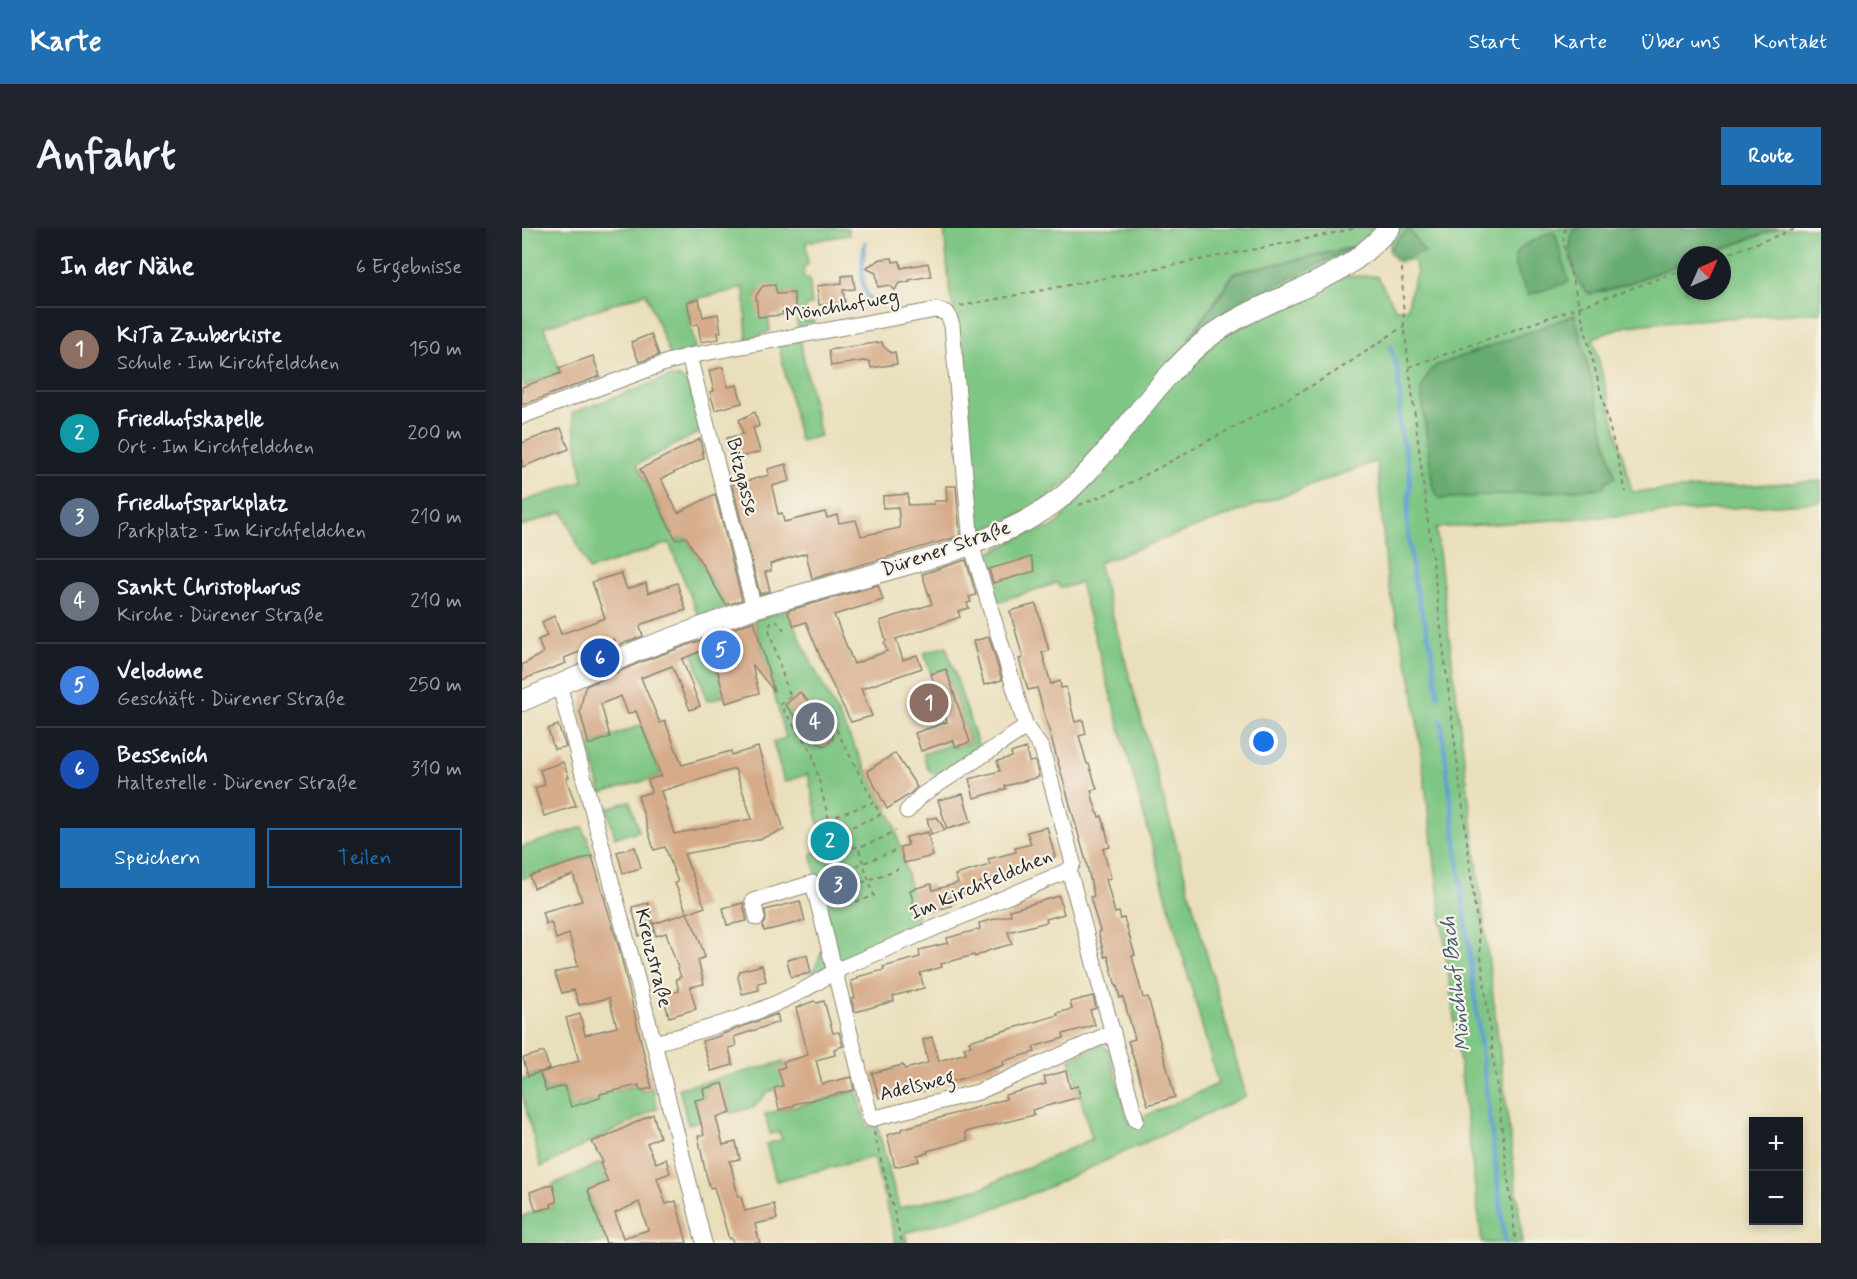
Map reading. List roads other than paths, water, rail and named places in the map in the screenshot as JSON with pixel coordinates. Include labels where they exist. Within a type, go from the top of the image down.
[{"type":"street","name":"Dürener Straße","points":[[522,701],[637,651],[754,608],[971,544],[1031,518],[1063,495],[1091,467],[1163,382],[1208,338],[1250,311],[1348,264],[1372,246],[1390,228]]},
{"type":"street","name":"Mönchhofweg","points":[[522,417],[689,356],[936,310],[947,313],[952,325],[971,544]]},
{"type":"street","name":"Bitzgasse","points":[[689,356],[754,608]]},
{"type":"street","name":"Im Kirchfeldchen","points":[[654,1043],[691,1034],[748,1015],[818,983],[835,971],[1069,870],[1073,863],[1042,749],[1026,727],[971,544]]},
{"type":"street","name":"Kreuzstraße","points":[[559,684],[654,1043],[704,1243]]},
{"type":"street","points":[[907,811],[922,795],[1026,727]]},
{"type":"street","points":[[1069,870],[1136,1120]]},
{"type":"street","points":[[757,918],[753,901],[813,883],[835,971]]},
{"type":"street","name":"Adelsweg","points":[[835,971],[871,1119],[978,1092],[1113,1032]]},
{"type":"waterway","points":[[865,243],[862,265],[863,281],[864,289],[872,301]]},
{"type":"waterway","name":"Mönchhof Bach","points":[[1390,347],[1398,371],[1399,425],[1409,468],[1407,521],[1414,582],[1432,650],[1438,696]]},
{"type":"waterway","name":"Mönchhof Bach","points":[[1441,721],[1505,1243]]},
{"type":"place","name":"Velodome","points":[[721,650]]},
{"type":"place","name":"Bessenich","points":[[600,658]]},
{"type":"place","name":"KiTa Zauberkiste","points":[[929,703]]},
{"type":"place","name":"Sankt Christophorus","points":[[815,722]]},
{"type":"place","name":"Friedhofskapelle","points":[[830,841]]},
{"type":"place","name":"Friedhofsparkplatz","points":[[838,885]]}]
